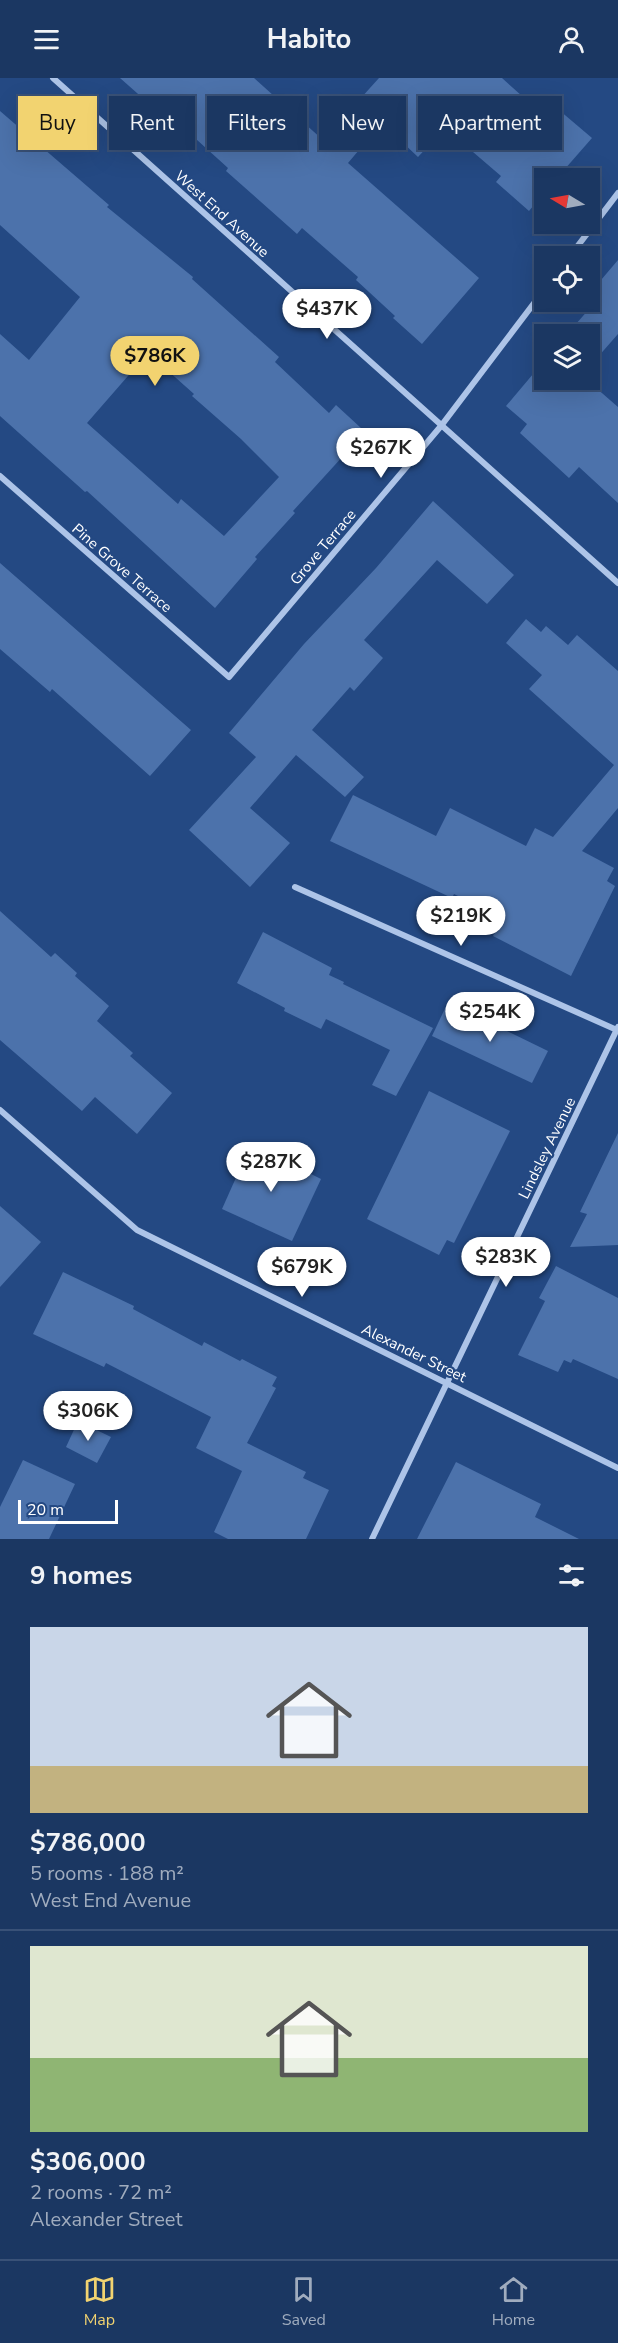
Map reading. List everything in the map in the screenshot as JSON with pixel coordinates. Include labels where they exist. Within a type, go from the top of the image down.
[{"type":"street","name":"West End Avenue","points":[[52,78],[618,583]]},
{"type":"street","points":[[578,246],[618,193]]},
{"type":"street","name":"Grove Terrace","points":[[229,677],[441,426],[534,303]]},
{"type":"street","name":"Pine Grove Terrace","points":[[0,476],[229,677]]},
{"type":"street","points":[[295,887],[617,1028]]},
{"type":"street","name":"Lindsley Avenue","points":[[372,1539],[617,1028]]},
{"type":"street","name":"Alexander Street","points":[[0,1110],[137,1230],[618,1468]]},
{"type":"building","points":[[120,78],[254,78],[274,96],[207,96],[207,149],[195,138],[195,96],[140,96]]},
{"type":"building","points":[[379,78],[502,78],[522,96],[418,96],[418,150],[425,150],[418,157],[406,146],[406,96],[363,96]]},
{"type":"building","points":[[0,111],[18,127],[18,150],[45,150],[109,205],[107,207],[193,277],[192,279],[279,357],[275,362],[329,413],[336,405],[361,428],[350,440],[354,444],[293,511],[295,513],[255,557],[257,559],[215,608],[87,491],[85,492],[0,416],[0,334],[29,360],[80,297],[0,225]],"holes":[[[148,353],[194,394],[192,396],[241,439],[279,477],[224,536],[181,499],[178,504],[87,423]]]},
{"type":"building","points":[[562,113],[592,138],[566,168],[534,168],[534,205],[529,211],[496,182],[501,176],[471,150],[562,150]]},
{"type":"building","points":[[307,126],[319,136],[319,150],[359,150],[348,163],[479,278],[422,344],[356,280],[358,277],[302,228],[297,234],[226,171],[228,168],[208,150],[307,150]]},
{"type":"building","points":[[618,260],[618,334],[600,355],[600,324],[576,324],[586,312],[600,312],[600,281]]},
{"type":"building","points":[[534,373],[534,390],[598,390],[618,407],[618,503],[579,467],[569,478],[520,433],[527,424],[506,406]]},
{"type":"building","points":[[433,501],[514,575],[487,604],[437,560],[364,640],[383,658],[354,691],[350,687],[312,730],[364,777],[345,797],[296,755],[250,808],[290,843],[250,887],[189,830],[256,757],[229,733],[304,644],[376,568]]},
{"type":"building","points":[[0,563],[191,730],[150,776],[52,689],[50,692],[0,649]]},
{"type":"building","points":[[526,619],[541,632],[546,626],[568,645],[577,635],[618,671],[618,808],[582,851],[614,868],[607,881],[615,886],[571,976],[493,936],[502,918],[454,894],[452,898],[330,841],[353,795],[436,836],[450,808],[526,846],[535,828],[553,837],[614,765],[529,689],[542,675],[506,643]]},
{"type":"building","points":[[0,911],[51,957],[55,953],[77,973],[75,976],[109,1006],[97,1021],[133,1053],[130,1056],[172,1093],[137,1134],[95,1097],[82,1111],[0,1040]]},
{"type":"building","points":[[263,932],[332,968],[329,975],[344,982],[343,984],[433,1028],[396,1096],[372,1085],[390,1050],[326,1019],[321,1029],[284,1011],[285,1008],[237,983]]},
{"type":"building","points":[[448,1002],[548,1051],[532,1083],[432,1036]]},
{"type":"building","points":[[429,1091],[510,1131],[454,1243],[447,1240],[439,1255],[367,1219]]},
{"type":"building","points":[[618,1133],[618,1245],[570,1247],[587,1214],[580,1212]]},
{"type":"building","points":[[251,1144],[321,1179],[292,1241],[222,1209]]},
{"type":"building","points":[[0,1206],[41,1242],[0,1287]]},
{"type":"building","points":[[556,1266],[618,1298],[618,1379],[573,1359],[571,1363],[564,1360],[558,1372],[518,1355],[545,1301],[539,1298]]},
{"type":"building","points":[[63,1272],[134,1306],[133,1309],[202,1346],[204,1342],[277,1377],[272,1386],[276,1388],[247,1443],[306,1472],[303,1478],[329,1490],[306,1539],[228,1539],[214,1532],[242,1471],[196,1448],[211,1417],[106,1363],[104,1367],[33,1334]]},
{"type":"building","points":[[78,1421],[111,1437],[97,1463],[66,1447]]},
{"type":"building","points":[[23,1460],[75,1484],[49,1539],[0,1539],[0,1507]]},
{"type":"building","points":[[456,1462],[541,1504],[535,1517],[579,1539],[417,1539]]}]
